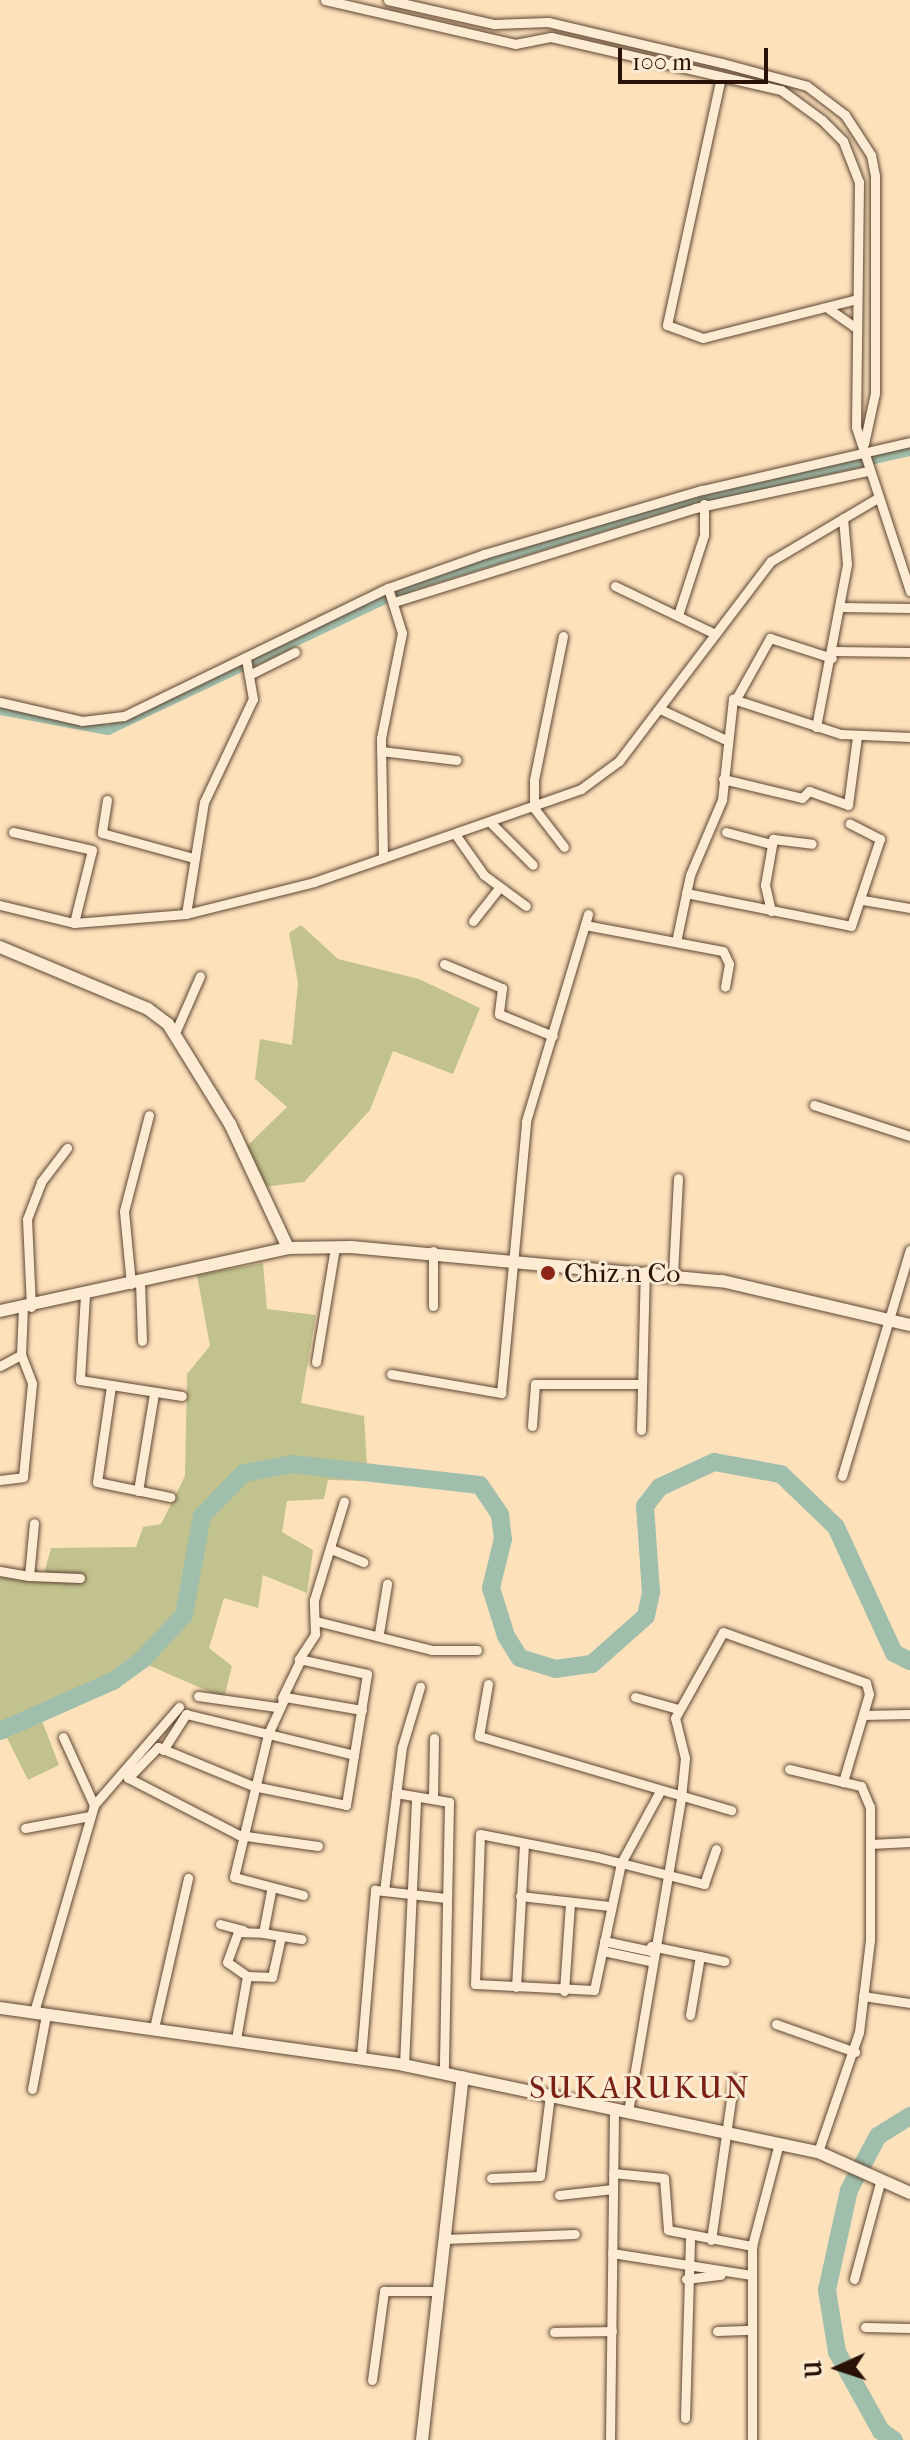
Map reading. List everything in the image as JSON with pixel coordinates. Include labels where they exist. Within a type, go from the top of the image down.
[{"type":"street","points":[[325,0],[515,44],[551,37],[781,90],[843,141],[861,203],[855,327],[856,427],[876,499],[910,591]]},
{"type":"street","points":[[388,0],[494,24],[548,22],[807,86],[845,115],[871,155],[877,278],[874,382],[866,459]]},
{"type":"street","points":[[721,77],[667,325],[703,338],[829,309],[857,299]]},
{"type":"street","points":[[857,279],[877,278]]},
{"type":"street","points":[[829,309],[855,327]]},
{"type":"street","points":[[856,380],[874,382]]},
{"type":"street","points":[[250,666],[391,596],[525,550],[703,498],[866,459],[910,442]]},
{"type":"street","points":[[391,596],[525,550],[703,498],[866,459]]},
{"type":"street","points":[[679,612],[704,535],[703,498]]},
{"type":"street","points":[[0,905],[74,923],[186,914],[383,858],[491,823],[595,781],[660,709],[711,632],[771,561],[844,523],[876,499]]},
{"type":"street","points":[[816,727],[833,655],[840,607],[844,523]]},
{"type":"street","points":[[899,557],[910,554]]},
{"type":"street","points":[[615,586],[679,612],[711,632]]},
{"type":"street","points":[[383,858],[381,751],[402,633],[391,596]]},
{"type":"street","points":[[840,607],[910,608]]},
{"type":"street","points":[[563,636],[538,732],[534,808],[564,847]]},
{"type":"street","points":[[676,942],[686,893],[723,779],[724,739],[737,697],[770,638],[833,655],[910,652]]},
{"type":"street","points":[[0,702],[97,722],[295,652]]},
{"type":"street","points":[[186,914],[190,857],[204,802],[253,699],[250,666]]},
{"type":"street","points":[[737,697],[816,727],[857,737],[910,737]]},
{"type":"street","points":[[660,709],[724,739]]},
{"type":"street","points":[[723,779],[802,798],[809,791],[848,805],[857,737]]},
{"type":"street","points":[[381,751],[456,760]]},
{"type":"street","points":[[107,800],[102,833],[190,857]]},
{"type":"street","points":[[491,823],[533,865]]},
{"type":"street","points":[[686,893],[848,927],[863,900],[880,836],[850,824]]},
{"type":"street","points":[[13,832],[92,850],[74,923]]},
{"type":"street","points":[[726,832],[771,844]]},
{"type":"street","points":[[455,834],[499,888],[526,906]]},
{"type":"street","points":[[771,911],[765,885],[771,844],[776,836],[812,844]]},
{"type":"street","points":[[473,921],[499,888]]},
{"type":"street","points":[[863,900],[910,908]]},
{"type":"street","points":[[391,1374],[499,1394],[526,1121],[588,914]]},
{"type":"street","points":[[585,925],[726,954],[725,987]]},
{"type":"street","points":[[0,947],[148,1009],[175,1033],[230,1124],[288,1248]]},
{"type":"street","points":[[444,964],[503,989],[500,1015],[553,1036]]},
{"type":"street","points":[[175,1033],[200,976]]},
{"type":"street","points":[[814,1105],[910,1136]]},
{"type":"street","points":[[142,1341],[124,1211],[149,1115]]},
{"type":"street","points":[[0,1480],[23,1477],[32,1383],[21,1355],[27,1307],[27,1219],[41,1182],[67,1148]]},
{"type":"street","points":[[673,1274],[678,1178]]},
{"type":"street","points":[[316,1362],[335,1247]]},
{"type":"street","points":[[0,1311],[85,1295],[288,1248],[335,1247],[433,1251],[673,1274],[910,1325]]},
{"type":"street","points":[[842,1476],[893,1320],[910,1250]]},
{"type":"street","points":[[433,1251],[433,1306]]},
{"type":"street","points":[[641,1430],[638,1384],[645,1271]]},
{"type":"street","points":[[85,1295],[79,1376],[111,1386],[182,1396]]},
{"type":"street","points":[[0,1366],[21,1355]]},
{"type":"street","points":[[532,1426],[535,1384],[638,1384]]},
{"type":"street","points":[[111,1386],[97,1482],[170,1497]]},
{"type":"street","points":[[138,1491],[154,1393]]},
{"type":"street","points":[[303,1895],[271,1891],[236,1881],[239,1835],[279,1703],[316,1621],[314,1600],[344,1501]]},
{"type":"street","points":[[29,1576],[34,1523]]},
{"type":"street","points":[[331,1549],[364,1562]]},
{"type":"street","points":[[0,1571],[29,1576],[80,1578]]},
{"type":"street","points":[[379,1633],[387,1584]]},
{"type":"street","points":[[316,1621],[379,1633],[432,1650],[477,1650]]},
{"type":"street","points":[[628,2112],[651,1953],[681,1798],[678,1709],[715,1639],[730,1631],[866,1683],[863,1715],[843,1782]]},
{"type":"street","points":[[300,1661],[365,1672],[362,1710],[344,1806],[253,1786],[163,1750],[151,1749],[130,1782],[239,1835],[318,1846]]},
{"type":"street","points":[[488,1684],[479,1736],[659,1793],[731,1810]]},
{"type":"street","points":[[384,1891],[396,1793],[420,1687]]},
{"type":"street","points":[[198,1696],[362,1710]]},
{"type":"street","points":[[635,1697],[678,1709]]},
{"type":"street","points":[[32,2089],[40,2013],[94,1805],[179,1707]]},
{"type":"street","points":[[163,1750],[186,1714],[354,1755]]},
{"type":"street","points":[[863,1715],[910,1714]]},
{"type":"street","points":[[63,1737],[94,1805]]},
{"type":"street","points":[[433,1797],[434,1738]]},
{"type":"street","points":[[789,1769],[843,1782],[868,1795],[870,1844],[863,1996],[855,2052],[818,2152]]},
{"type":"street","points":[[396,1793],[449,1802],[444,2073]]},
{"type":"street","points":[[659,1793],[621,1863],[609,1906],[594,1990],[478,1986],[473,1979],[478,1839],[483,1833],[621,1863],[706,1884],[716,1849]]},
{"type":"street","points":[[404,2065],[408,1894],[416,1797]]},
{"type":"street","points":[[25,1828],[90,1816]]},
{"type":"street","points":[[870,1844],[910,1842]]},
{"type":"street","points":[[516,1987],[524,1843]]},
{"type":"street","points":[[154,2028],[188,1878]]},
{"type":"street","points":[[361,2057],[375,1890],[446,1898]]},
{"type":"street","points":[[263,1933],[271,1891]]},
{"type":"street","points":[[520,1896],[609,1906]]},
{"type":"street","points":[[564,1991],[570,1903]]},
{"type":"street","points":[[220,1924],[302,1939]]},
{"type":"street","points":[[243,1930],[227,1962],[247,1976],[272,1977],[281,1936]]},
{"type":"street","points":[[604,1946],[724,1961]]},
{"type":"street","points":[[690,2015],[700,1956]]},
{"type":"street","points":[[236,2039],[247,1976]]},
{"type":"street","points":[[863,1996],[910,2003]]},
{"type":"street","points":[[0,2008],[361,2057],[444,2073],[818,2152],[910,2193]]},
{"type":"street","points":[[776,2024],[855,2052]]},
{"type":"street","points":[[422,2440],[463,2077]]},
{"type":"street","points":[[711,2240],[723,2132],[734,2079]]},
{"type":"street","points":[[491,2178],[540,2176],[550,2095]]},
{"type":"street","points":[[610,2440],[614,2109]]},
{"type":"street","points":[[752,2440],[752,2246],[779,2143]]},
{"type":"street","points":[[613,2173],[664,2178],[665,2228],[690,2238],[752,2246]]},
{"type":"street","points":[[854,2279],[877,2178]]},
{"type":"street","points":[[559,2195],[613,2189]]},
{"type":"street","points":[[444,2239],[575,2234]]},
{"type":"street","points":[[685,2418],[686,2279],[690,2238]]},
{"type":"street","points":[[612,2253],[688,2262],[721,2275]]},
{"type":"street","points":[[686,2279],[751,2275]]},
{"type":"street","points":[[372,2380],[384,2291],[439,2291]]},
{"type":"street","points":[[865,2327],[910,2328]]},
{"type":"street","points":[[717,2331],[752,2330]]},
{"type":"street","points":[[554,2332],[612,2331]]},
{"type":"green space","points":[[301,925],[338,959],[419,979],[480,1008],[453,1074],[393,1051],[370,1110],[304,1182],[263,1187],[242,1151],[287,1107],[255,1079],[260,1039],[292,1045],[298,983],[289,933]]},
{"type":"green space","points":[[263,1263],[267,1309],[316,1315],[301,1403],[364,1416],[368,1481],[328,1480],[324,1499],[287,1501],[282,1532],[313,1550],[307,1593],[263,1575],[258,1608],[224,1598],[209,1648],[232,1666],[224,1698],[148,1665],[72,1699],[36,1705],[59,1765],[28,1780],[0,1724],[0,1573],[44,1574],[51,1548],[136,1547],[143,1527],[161,1524],[185,1476],[187,1374],[210,1346],[197,1275]]},
{"type":"waterway","points":[[0,710],[108,730],[417,584],[672,505],[910,451]]},
{"type":"waterway","points":[[0,1731],[113,1681],[142,1660],[184,1615],[202,1516],[244,1473],[292,1464],[480,1485],[500,1515],[503,1539],[491,1588],[506,1636],[520,1658],[555,1669],[592,1664],[646,1616],[651,1592],[645,1506],[660,1487],[714,1462],[781,1474],[836,1527],[894,1653],[910,1661]]},
{"type":"waterway","points":[[894,2440],[881,2431],[837,2352],[827,2290],[849,2190],[878,2136],[910,2116]]},
{"type":"place","name":"Chiz n Co","points":[[548,1273]]},
{"type":"district","name":"SUKARUKUN","points":[[640,2088]]}]
